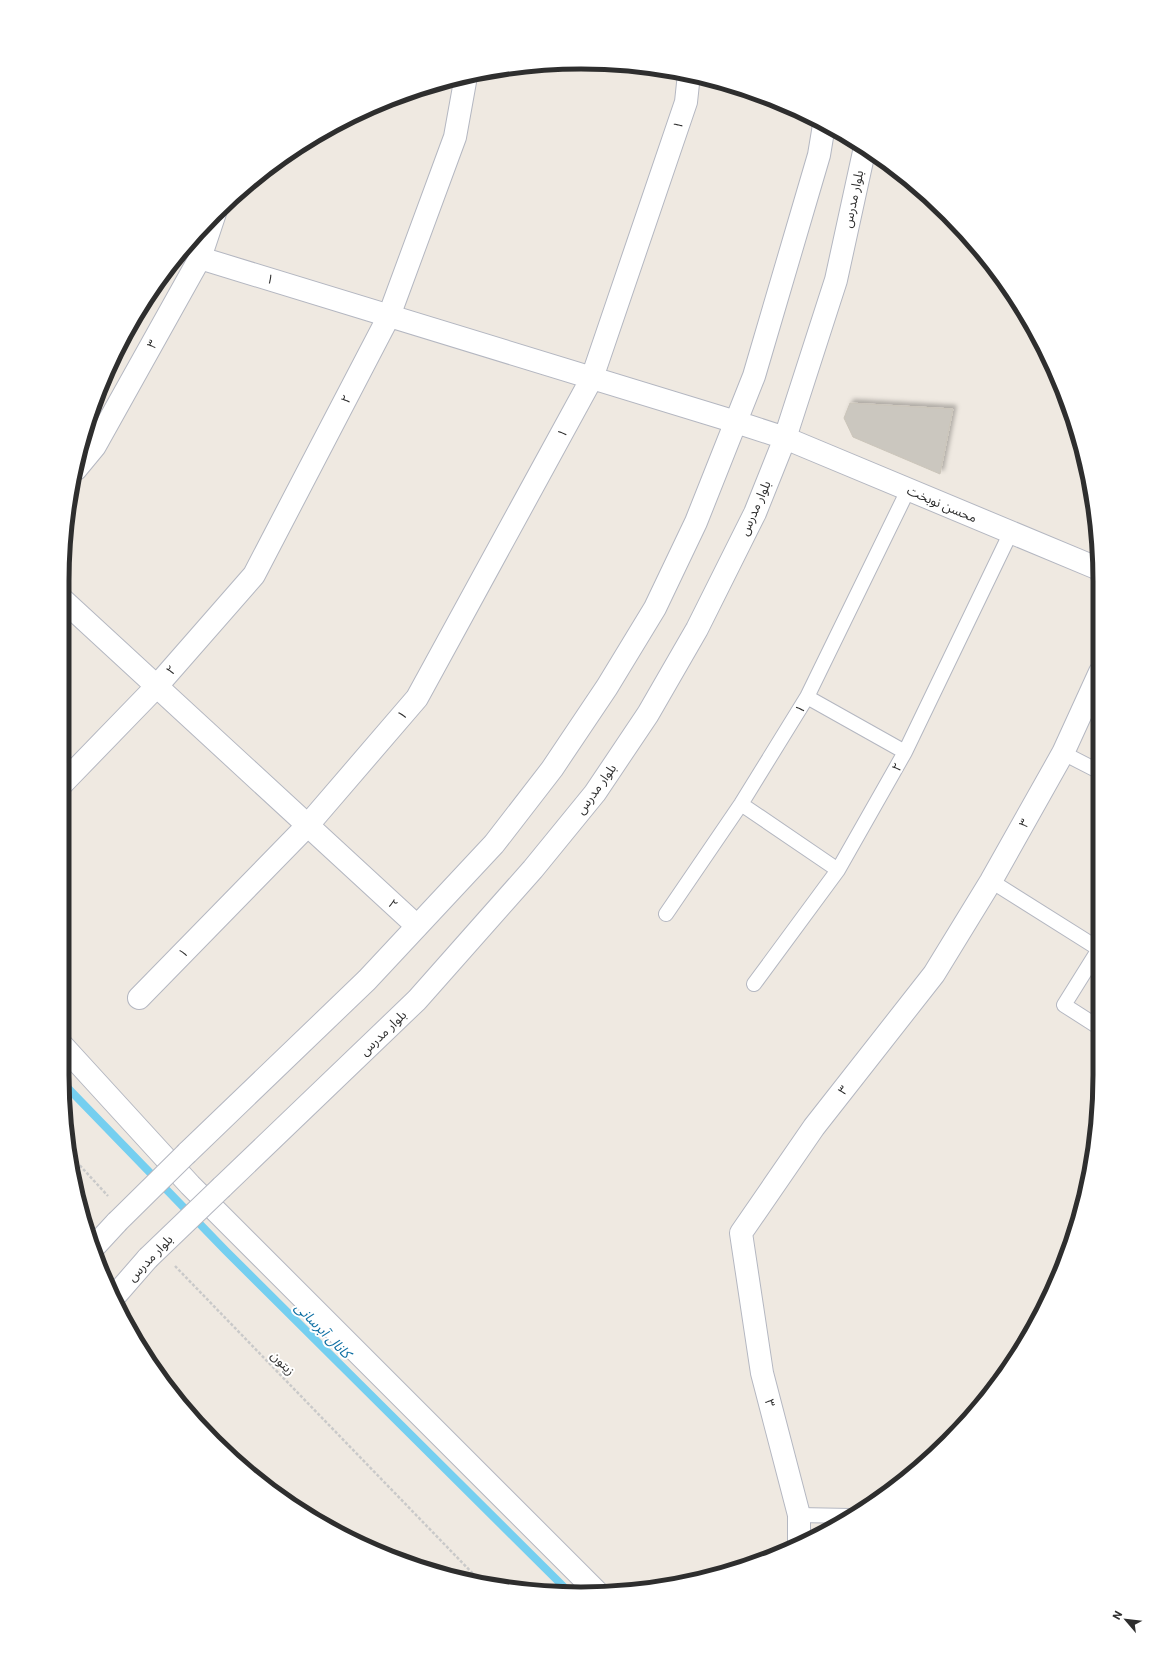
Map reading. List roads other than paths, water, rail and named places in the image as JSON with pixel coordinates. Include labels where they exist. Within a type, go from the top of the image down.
[{"type":"street","name":"۱","points":[[139,998],[307,826],[417,698],[592,378],[686,102],[688,81]]},
{"type":"street","name":"۲","points":[[69,777],[156,687],[254,575],[389,316],[455,137],[465,82]]},
{"type":"street","points":[[97,1243],[187,1153],[367,980],[494,844],[552,768],[607,687],[655,608],[696,522],[754,376],[819,154],[823,131]]},
{"type":"street","name":"بلوار مدرس","points":[[118,1292],[148,1258],[417,1000],[533,870],[595,793],[648,714],[697,629],[755,513],[785,438],[836,280],[863,154]]},
{"type":"street","name":"۳","points":[[83,460],[95,446],[200,258],[210,229]]},
{"type":"street","name":"۱","points":[[200,258],[736,422]]},
{"type":"street","name":"محسن نوبخت","points":[[736,422],[785,438],[1093,566]]},
{"type":"street","name":"۲","points":[[69,606],[417,926]]},
{"type":"street","name":"۳","points":[[799,1538],[799,1515],[762,1374],[741,1233],[814,1127],[934,974],[991,882],[1063,752],[1093,687]]},
{"type":"street","points":[[69,1053],[190,1185],[592,1587]]},
{"type":"lane","name":"۱","points":[[666,914],[741,804],[807,697],[908,490]]},
{"type":"lane","name":"۲","points":[[754,984],[838,870],[905,752],[1011,532]]},
{"type":"lane","points":[[807,697],[905,752]]},
{"type":"lane","points":[[1063,752],[1093,768]]},
{"type":"lane","points":[[741,804],[838,870]]},
{"type":"lane","points":[[991,882],[1093,945]]},
{"type":"lane","points":[[1093,960],[1064,1005],[1093,1024]]},
{"type":"lane","points":[[799,1515],[841,1516]]},
{"type":"waterway","name":"کانال آبرسانی","points":[[69,1090],[226,1251],[563,1586]]}]
